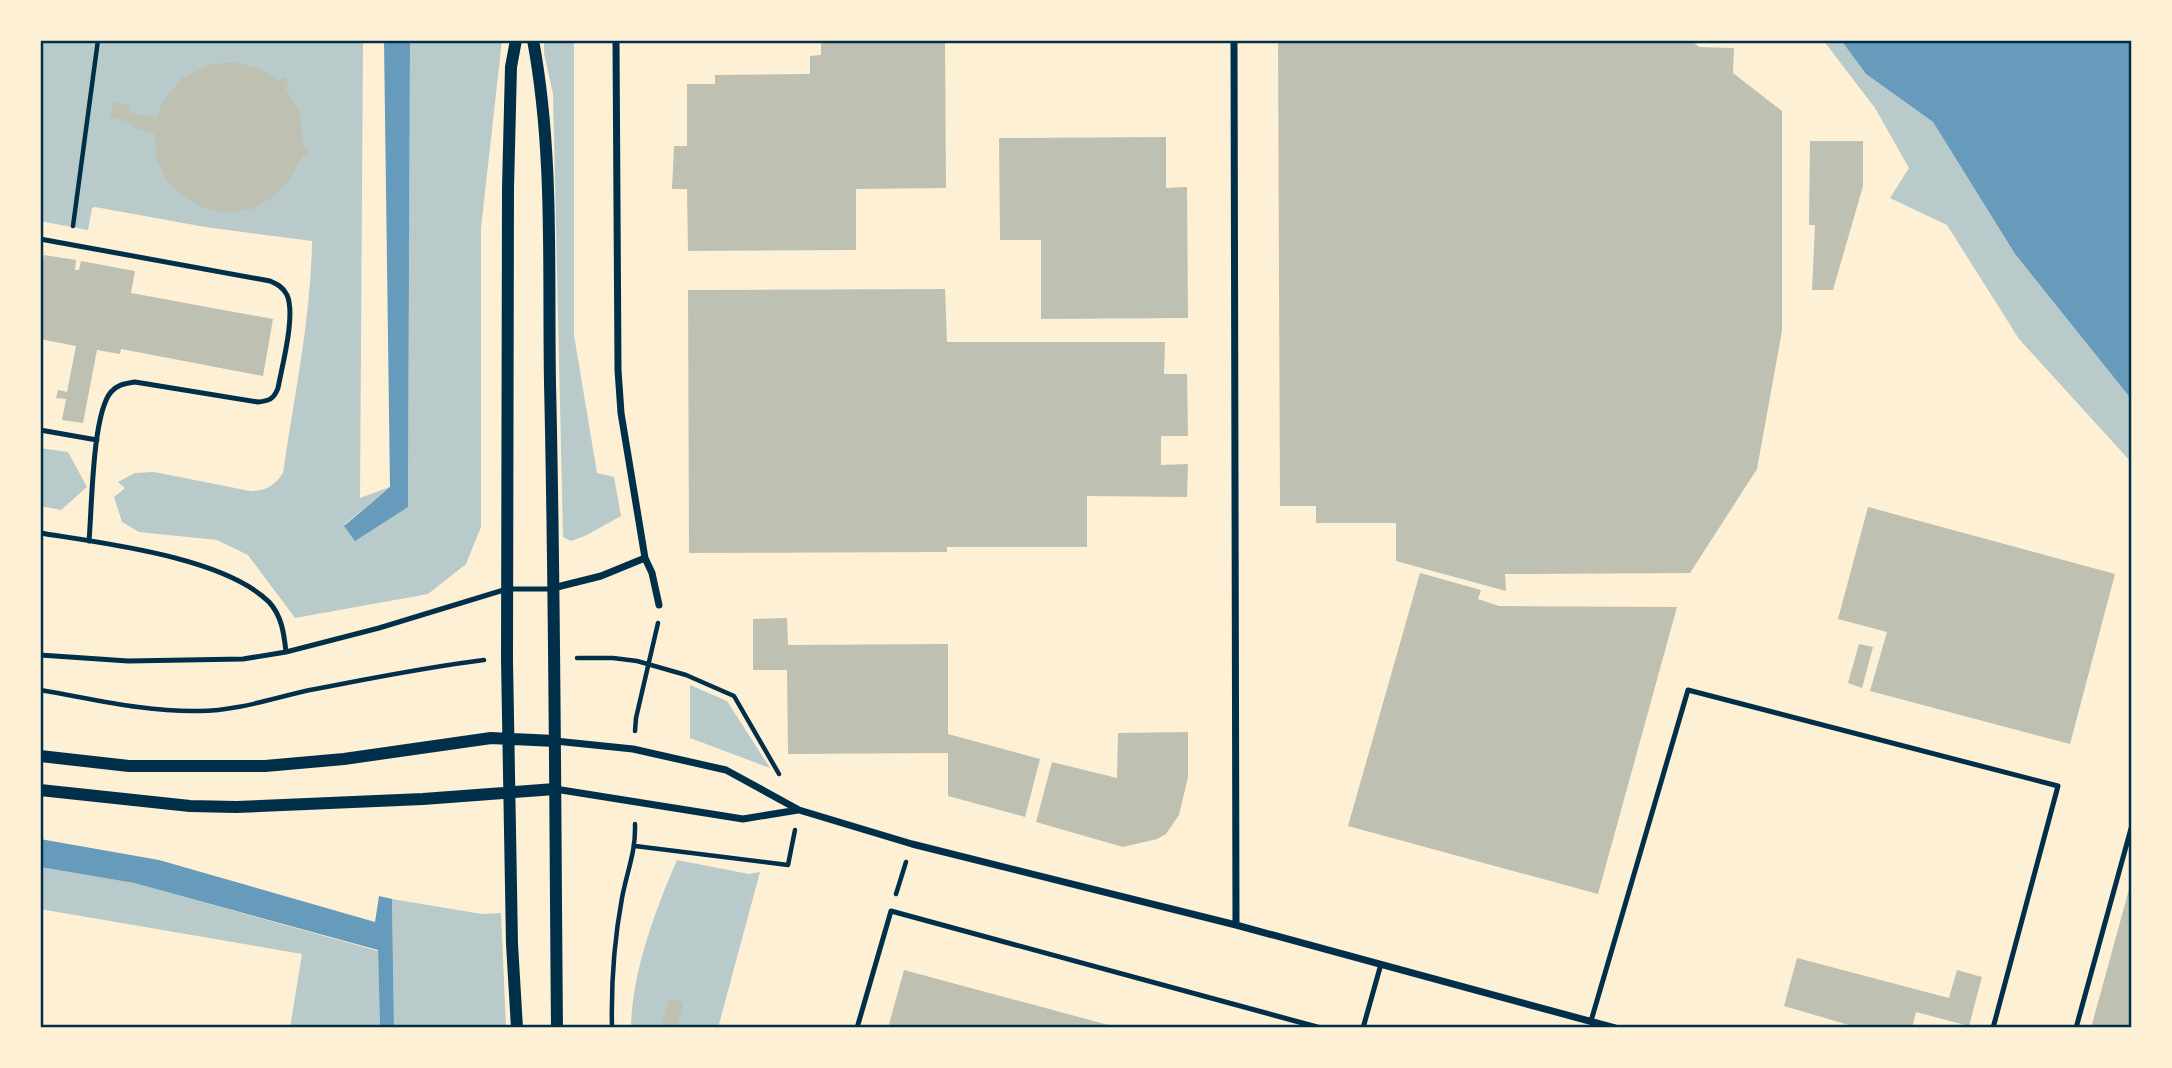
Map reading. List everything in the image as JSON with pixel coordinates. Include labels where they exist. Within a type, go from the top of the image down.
[{"type":"street","points":[[516,40],[511,67],[508,174],[507,660],[512,944],[517,1028]]},
{"type":"street","points":[[533,40],[548,197],[557,1028]]},
{"type":"street","points":[[616,40],[618,370],[621,413],[645,558],[652,573],[660,605]]},
{"type":"street","points":[[1234,40],[1236,925]]},
{"type":"street","points":[[553,589],[601,576],[645,558]]},
{"type":"street","points":[[40,756],[129,766],[265,765],[344,759],[491,738],[508,741],[555,741],[633,750],[726,770],[799,810],[912,844],[1236,925],[1615,1028]]},
{"type":"street","points":[[40,790],[190,806],[236,807],[555,789],[743,819],[799,810]]},
{"type":"lane","points":[[40,239],[270,281],[280,285],[289,304],[290,313],[280,376],[275,396],[268,401],[258,402],[135,382],[118,385],[109,394],[103,408],[97,440],[89,541]]},
{"type":"lane","points":[[40,430],[97,440]]},
{"type":"lane","points":[[40,533],[183,559],[241,582],[269,603],[282,624],[286,652]]},
{"type":"lane","points":[[40,655],[128,661],[243,659],[286,652],[379,628],[507,589],[553,589]]},
{"type":"lane","points":[[1591,1021],[1688,690],[2058,786],[1993,1028]]},
{"type":"lane","points":[[2076,1028],[2132,825]]},
{"type":"lane","points":[[858,1028],[891,911],[1321,1028]]},
{"type":"lane","points":[[1363,1028],[1381,964]]},
{"type":"path","points":[[70,244],[98,40]]},
{"type":"path","points":[[633,750],[636,718],[657,635],[660,605]]},
{"type":"path","points":[[555,659],[613,658],[648,664],[686,675],[734,696],[799,810],[788,865],[635,846]]},
{"type":"path","points":[[40,690],[135,708],[201,711],[252,705],[307,691],[445,665],[507,660]]},
{"type":"path","points":[[612,1028],[614,955],[622,896],[635,846],[635,802]]},
{"type":"path","points":[[891,911],[912,844]]},
{"type":"shaded area","points":[[40,40],[363,40],[360,498],[390,487],[344,525],[408,507],[410,40],[502,40],[481,228],[481,527],[466,564],[428,594],[295,618],[248,555],[217,540],[139,532],[122,522],[114,497],[125,488],[118,482],[135,473],[154,472],[250,491],[269,487],[283,473],[305,328],[312,241],[205,227],[95,207],[92,208],[88,230],[40,221]]},
{"type":"shaded area","points":[[544,40],[574,40],[574,335],[597,473],[614,477],[621,516],[571,541],[563,537],[553,94],[544,53]]},
{"type":"shaded area","points":[[1823,40],[1841,40],[1866,74],[1933,122],[2015,254],[2132,400],[2132,463],[2019,339],[1947,225],[1890,198],[1909,168],[1875,108]]},
{"type":"shaded area","points":[[40,448],[68,452],[87,487],[61,510],[40,506]]},
{"type":"shaded area","points":[[690,685],[727,701],[770,768],[690,738]]},
{"type":"shaded area","points":[[677,860],[749,874],[760,872],[718,1028],[631,1028],[640,964],[653,921]]},
{"type":"shaded area","points":[[40,867],[134,883],[378,951],[380,1028],[290,1028],[302,954],[40,909]]},
{"type":"shaded area","points":[[392,899],[482,914],[501,913],[506,1028],[394,1028]]},
{"type":"water","points":[[384,40],[410,40],[408,507],[355,541],[344,526],[390,487]]},
{"type":"water","points":[[1841,40],[2132,40],[2132,400],[2015,254],[1933,122],[1866,74]]},
{"type":"water","points":[[40,839],[159,860],[375,922],[379,896],[392,899],[394,1028],[380,1028],[378,950],[134,883],[40,867]]},
{"type":"building","points":[[821,40],[945,40],[946,188],[856,189],[856,250],[688,251],[687,189],[672,189],[674,146],[687,146],[687,84],[715,84],[715,75],[810,74],[810,56],[821,55]]},
{"type":"building","points":[[1278,40],[1691,40],[1699,47],[1734,48],[1733,73],[1782,111],[1782,331],[1757,469],[1690,573],[1505,574],[1506,591],[1396,561],[1396,523],[1316,523],[1316,506],[1280,506]]},
{"type":"building","points":[[233,62],[258,68],[279,81],[284,77],[290,83],[285,88],[300,111],[303,147],[310,149],[308,156],[303,154],[290,179],[275,196],[252,209],[226,213],[204,208],[176,191],[168,182],[157,160],[154,133],[132,127],[133,123],[110,117],[114,101],[130,105],[128,112],[156,118],[162,103],[181,79],[208,65]]},
{"type":"building","points":[[1166,137],[1166,188],[1187,187],[1188,318],[1041,319],[1041,240],[1000,240],[999,138]]},
{"type":"building","points":[[1810,141],[1863,141],[1863,186],[1833,290],[1812,290],[1815,225],[1809,225]]},
{"type":"building","points":[[44,255],[76,260],[75,270],[79,270],[81,261],[135,271],[131,293],[273,319],[263,376],[121,349],[120,354],[97,350],[83,423],[62,420],[66,399],[56,398],[58,390],[67,392],[76,346],[40,339],[40,273]]},
{"type":"building","points":[[945,289],[947,342],[1165,342],[1164,374],[1187,374],[1188,436],[1161,436],[1161,465],[1188,464],[1187,497],[1087,496],[1087,547],[947,547],[947,552],[689,553],[688,290]]},
{"type":"building","points":[[1868,507],[2115,574],[2070,744],[1870,691],[1887,632],[1838,619]]},
{"type":"building","points":[[1420,573],[1481,590],[1478,599],[1499,606],[1677,607],[1598,894],[1348,826]]},
{"type":"building","points":[[787,618],[788,645],[948,644],[948,734],[1040,759],[1025,817],[948,796],[948,753],[788,754],[787,670],[753,670],[753,619]]},
{"type":"building","points":[[1859,644],[1873,647],[1862,688],[1848,683]]},
{"type":"building","points":[[1188,732],[1188,777],[1179,815],[1166,834],[1157,839],[1123,847],[1036,822],[1052,762],[1117,778],[1118,733]]},
{"type":"building","points":[[2131,882],[2132,1028],[2091,1028]]},
{"type":"building","points":[[1797,958],[1949,998],[1957,970],[1982,977],[1969,1026],[1916,1012],[1912,1028],[1859,1028],[1784,1006]]},
{"type":"building","points":[[904,970],[1116,1027],[1116,1028],[888,1028]]},
{"type":"building","points":[[669,999],[684,1002],[677,1028],[661,1027]]}]
